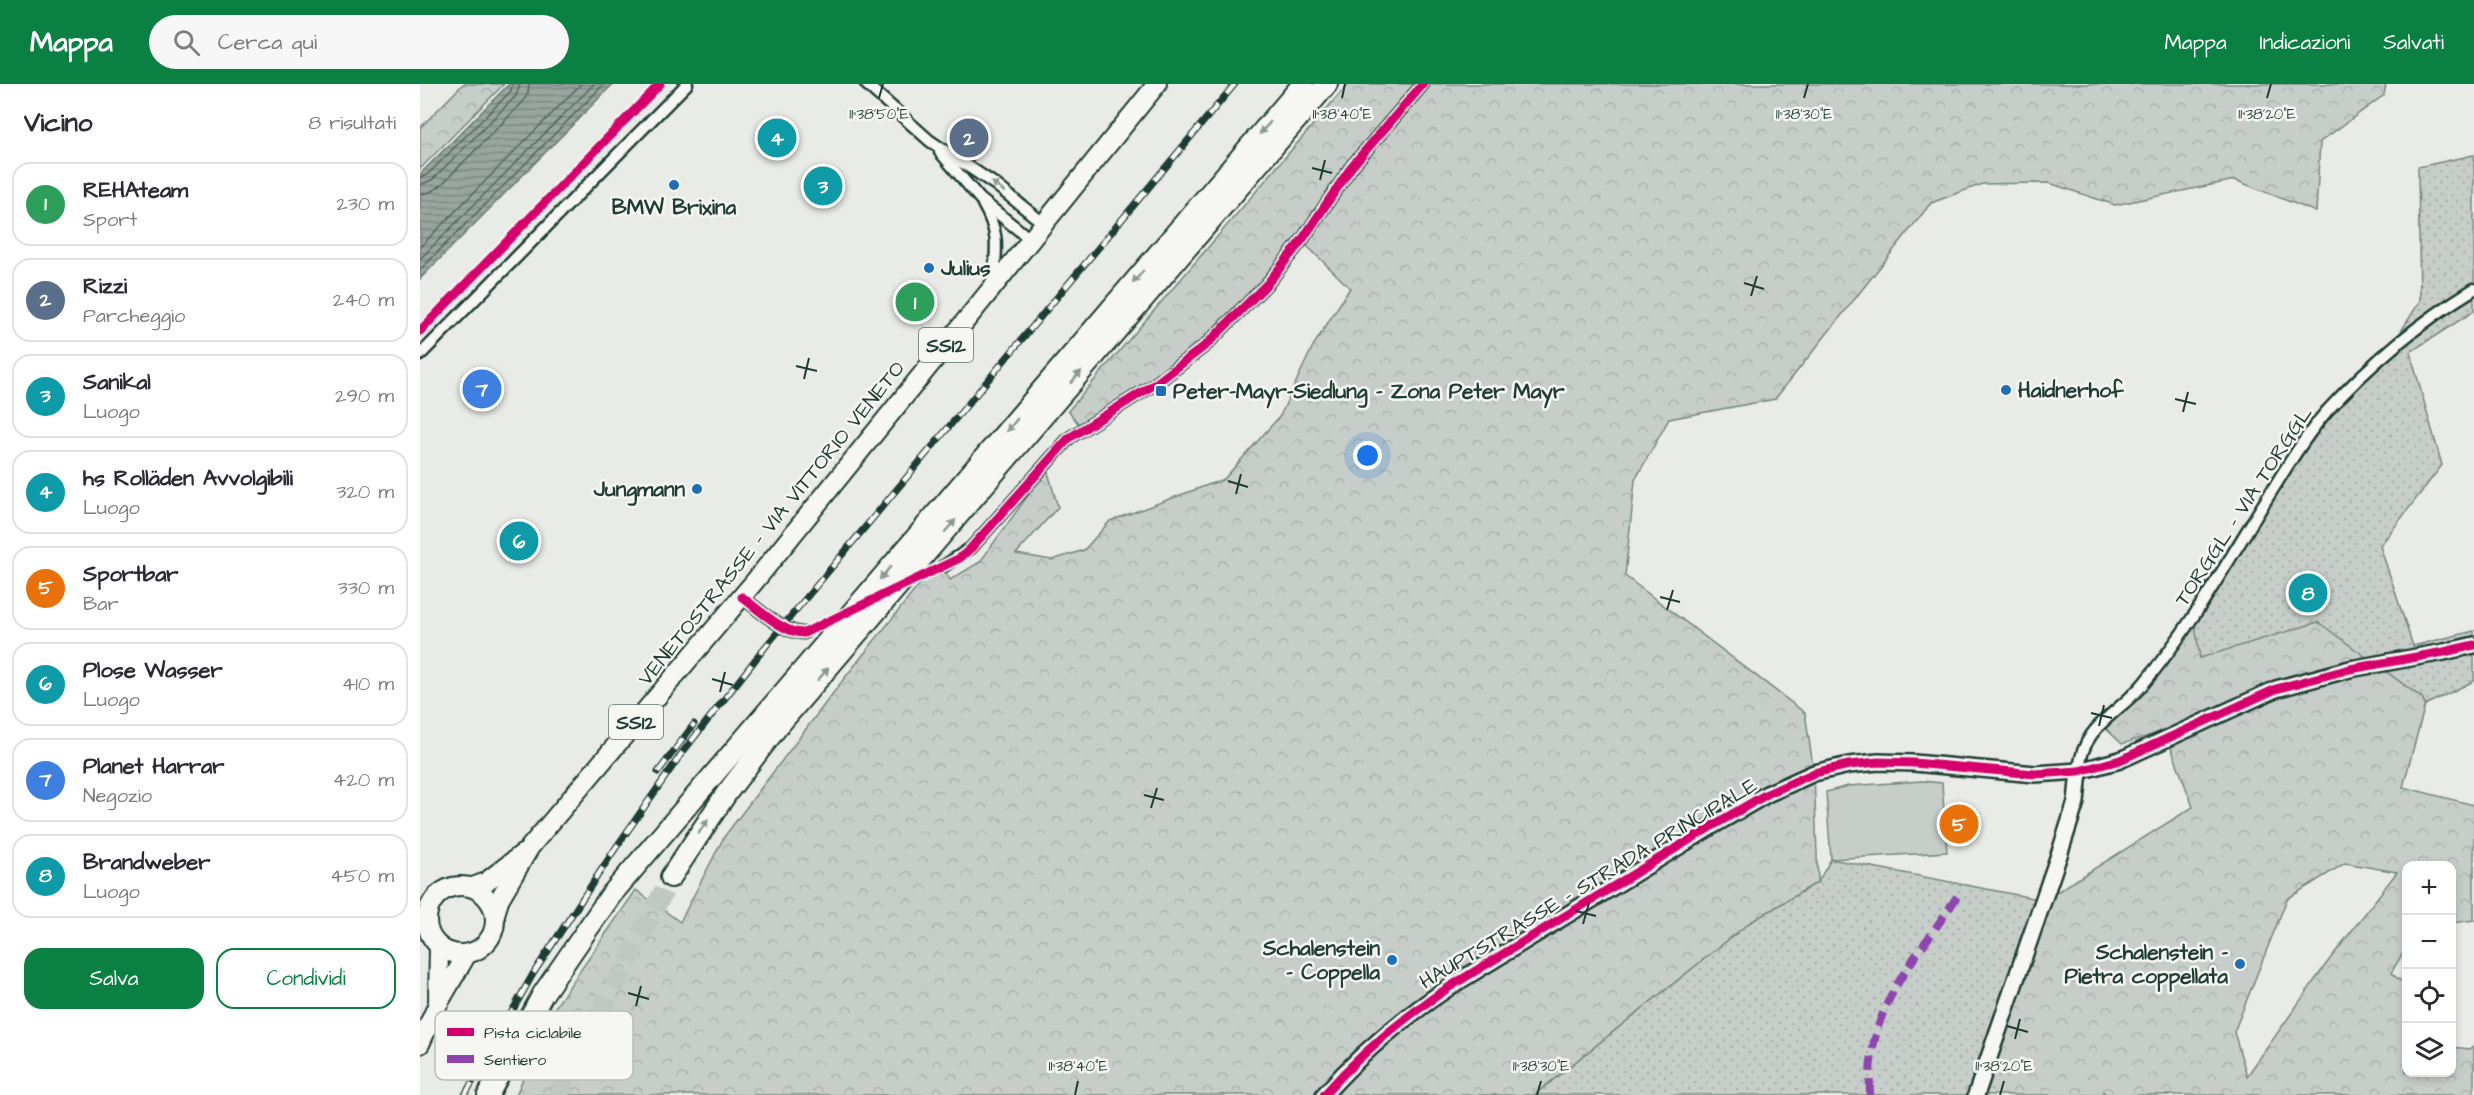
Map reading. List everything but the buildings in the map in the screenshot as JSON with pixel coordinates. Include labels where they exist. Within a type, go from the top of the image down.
[{"type":"highway","points":[[534,1011],[611,895],[1303,84]]},
{"type":"highway","points":[[671,877],[726,794],[778,726],[1328,84]]},
{"type":"highway","points":[[488,1095],[496,1080]]},
{"type":"main road","name":"VENETOSTRASSE - VIA VITTORIO VENETO","points":[[420,1044],[438,1004],[467,954],[477,950],[492,935],[500,898],[530,847],[742,597],[1157,84]]},
{"type":"main road","name":"VENETOSTRASSE - VIA VITTORIO VENETO","points":[[438,1004],[439,946],[426,922],[430,905],[447,888],[464,886],[472,888],[486,882],[530,847]]},
{"type":"main road","points":[[472,888],[483,893],[495,914]]},
{"type":"main road","points":[[439,946],[457,954],[467,954]]},
{"type":"street","points":[[420,355],[687,84]]},
{"type":"street","points":[[866,84],[930,141],[980,199],[993,221],[997,241],[993,287]]},
{"type":"street","points":[[944,566],[971,548],[1069,438],[1155,384],[1206,345],[1268,284],[1302,240],[1352,166],[1423,84]]},
{"type":"street","points":[[930,141],[996,185],[1044,224]]},
{"type":"street","points":[[980,199],[1030,239]]},
{"type":"street","name":"TORGGL - VIA TORGGL","points":[[2079,771],[2082,750],[2092,732],[2142,685],[2171,649],[2193,618],[2278,480],[2326,412],[2388,352],[2448,305],[2474,289]]},
{"type":"street","points":[[742,597],[786,630],[795,634],[804,633]]},
{"type":"street","name":"HAUPTSTRASSE - STRADA PRINCIPALE","points":[[1324,1095],[1344,1072],[1376,1044],[1420,1007],[1450,986],[1712,826],[1767,794],[1814,773],[1849,765],[1878,762],[2035,774],[2079,771],[2140,752],[2276,690],[2350,669],[2474,645]]},
{"type":"street","points":[[1976,1095],[2011,1000],[2076,802],[2079,771]]},
{"type":"green space","points":[[463,84],[504,84],[420,169],[420,128]]},
{"type":"green space","points":[[1348,84],[2386,84],[2384,95],[2320,142],[2316,212],[2235,180],[2115,205],[2049,183],[1982,184],[1931,203],[1775,399],[1669,419],[1635,480],[1625,576],[1805,713],[1814,773],[1818,882],[1749,923],[1534,1095],[516,1095],[522,1080],[633,1080],[633,1011],[552,1011],[636,890],[680,922],[724,837],[843,680],[939,560],[950,580],[980,562],[1047,469],[1058,507],[1016,554],[1052,560],[1084,550],[1110,521],[1224,479],[1280,416],[1313,346],[1350,288],[1302,241],[1206,345],[1082,428],[1068,411]]},
{"type":"green space","points":[[2474,155],[2474,311],[2410,352],[2442,465],[2380,546],[2413,646],[2474,631],[2474,681],[2425,705],[2422,698],[2318,623],[2199,659],[2194,618],[2326,412],[2388,352],[2420,301],[2418,167]]},
{"type":"green space","points":[[2194,618],[2200,658],[2318,622],[2422,698],[2425,705],[2403,787],[2474,805],[2474,920],[2456,922],[2456,861],[2402,861],[2402,955],[2391,973],[2402,982],[2402,1077],[2456,1077],[2456,1047],[2470,1049],[2474,1046],[2474,1095],[2108,1095],[2103,1092],[2101,1095],[1976,1095],[2044,900],[2193,807],[2165,731],[2122,744],[2100,723],[2124,704]],"holes":[[[2345,863],[2397,872],[2327,963],[2247,1076],[2234,1032],[2287,899]]]},
{"type":"green space","points":[[1922,781],[1942,783],[1947,852],[1831,859],[1826,792],[1848,786]]},
{"type":"green space","points":[[1831,859],[2044,900],[1976,1095],[1534,1095],[1749,923],[1818,882]]},
{"type":"water","points":[[509,84],[613,84],[420,279],[420,174]]},
{"type":"tunnel","points":[[905,585],[944,566]]},
{"type":"tunnel","points":[[804,633],[845,614]]},
{"type":"tunnel","points":[[602,1011],[671,877]]},
{"type":"tunnel","points":[[558,1095],[566,1080]]},
{"type":"railway","points":[[512,1011],[533,974],[615,849],[682,753],[766,646],[1235,84]]},
{"type":"railway","points":[[658,772],[694,724]]},
{"type":"railway","points":[[465,1095],[473,1080]]},
{"type":"marked path","points":[[1870,1095],[1871,1063],[1876,1035],[1884,1010],[1909,965],[1958,895]]},
{"type":"cycle path","points":[[420,331],[660,84]]},
{"type":"cycle path","points":[[742,597],[780,625],[804,633],[960,558],[1069,438],[1155,384],[1206,345],[1267,284],[1302,240],[1352,166],[1423,84]]},
{"type":"cycle path","points":[[1324,1095],[1384,1036],[1451,986],[1712,826],[1767,794],[1814,773],[1849,765],[1878,762],[2035,774],[2079,771],[2120,760],[2276,689],[2350,669],[2474,645]]},
{"type":"place","name":"hs Rolläden Avvolgibili","points":[[777,138]]},
{"type":"place","name":"Rizzi","points":[[969,138]]},
{"type":"place","name":"BMW Brixina","points":[[674,185]]},
{"type":"place","name":"Sanikal","points":[[823,186]]},
{"type":"place","name":"Julius","points":[[929,268]]},
{"type":"place","name":"REHAteam","points":[[915,302]]},
{"type":"place","name":"Planet Harrar","points":[[482,389]]},
{"type":"place","name":"Haidnerhof","points":[[2006,390]]},
{"type":"place","name":"Peter-Mayr-Siedlung - Zona Peter Mayr","points":[[1161,391]]},
{"type":"place","name":"Jungmann","points":[[697,489]]},
{"type":"place","name":"Plose Wasser","points":[[519,541]]},
{"type":"place","name":"Brandweber","points":[[2308,593]]},
{"type":"place","name":"Sportbar","points":[[1959,824]]},
{"type":"place","name":"Schalenstein - Coppella","points":[[1392,960]]},
{"type":"place","name":"Schalenstein - Pietra coppellata","points":[[2240,964]]}]
